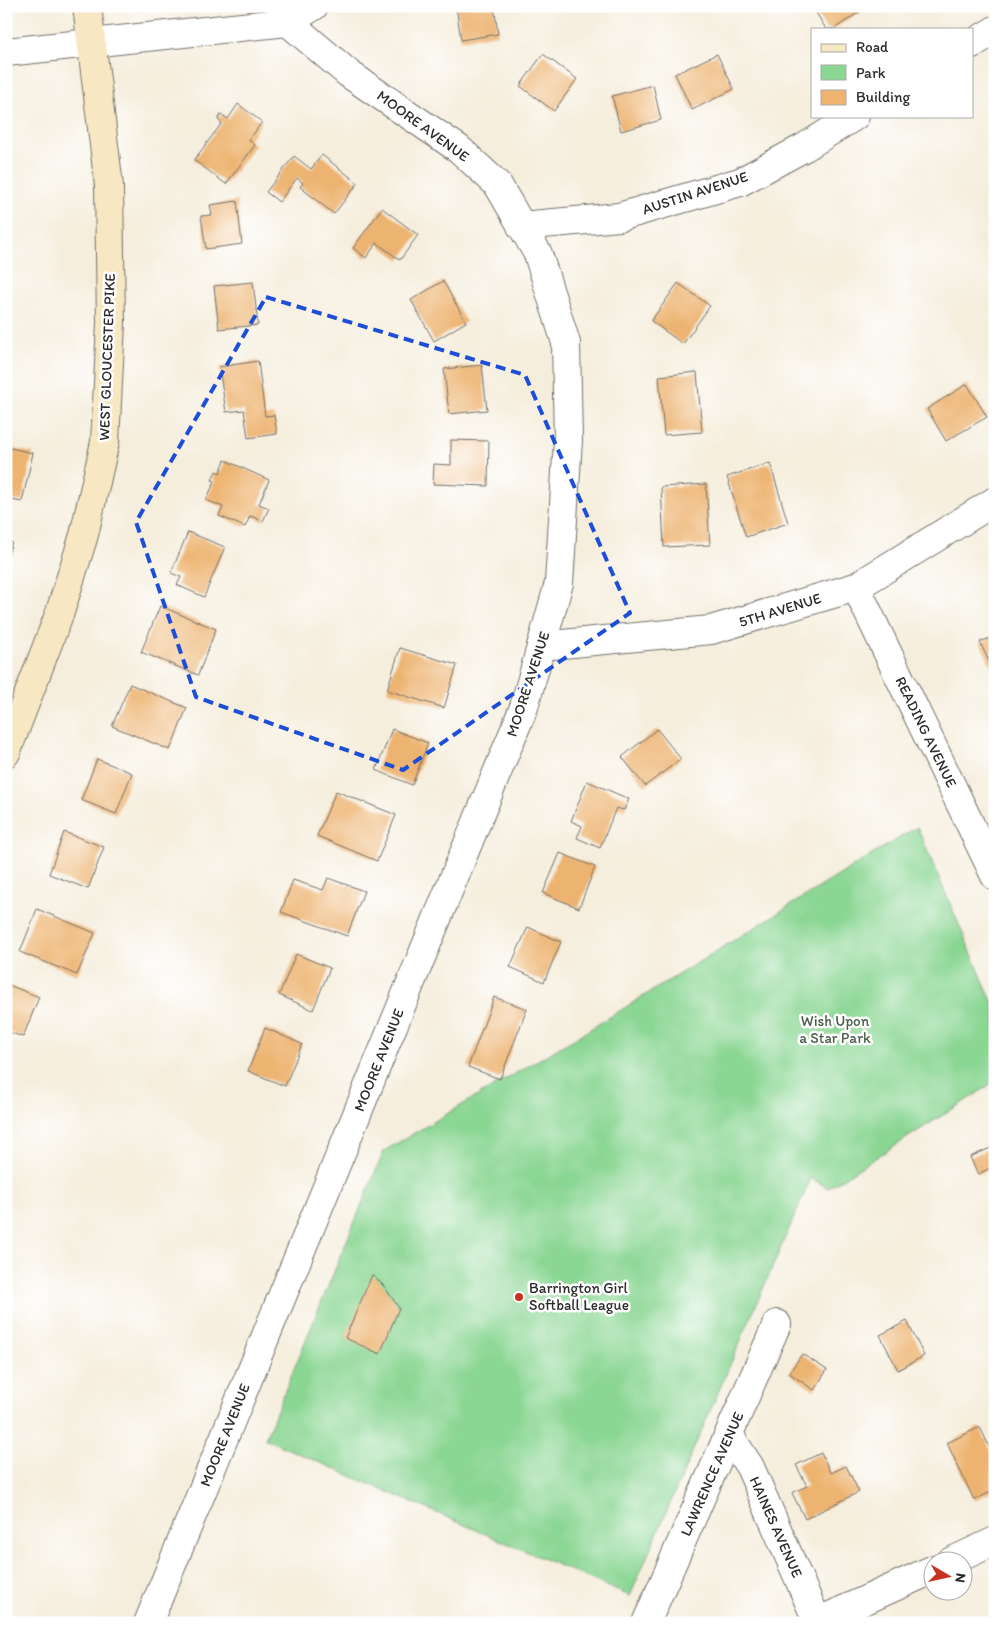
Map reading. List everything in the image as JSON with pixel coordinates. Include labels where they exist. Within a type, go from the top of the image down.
[{"type":"main road","name":"WEST GLOUCESTER PIKE","points":[[6,754],[60,612],[84,535],[105,442],[111,323],[109,186],[87,6]]},
{"type":"street","points":[[6,52],[288,22],[314,6]]},
{"type":"street","name":"MOORE AVENUE","points":[[148,1623],[524,707],[559,583],[568,440],[566,343],[538,254],[498,185],[459,149],[349,74],[288,22]]},
{"type":"street","points":[[974,43],[995,30]]},
{"type":"street","name":"AUSTIN AVENUE","points":[[521,226],[619,218],[740,182],[806,147],[852,118]]},
{"type":"street","name":"5TH AVENUE","points":[[541,646],[712,630],[856,587],[995,501]]},
{"type":"street","name":"READING AVENUE","points":[[856,587],[995,876]]},
{"type":"street","name":"LAWRENCE AVENUE","points":[[646,1623],[777,1324]]},
{"type":"street","name":"HAINES AVENUE","points":[[729,1435],[750,1467],[817,1622]]},
{"type":"street","points":[[971,1552],[995,1541]]},
{"type":"street","points":[[817,1622],[924,1574]]},
{"type":"highlighted area","points":[[266,297],[525,375],[630,613],[403,770],[196,697],[136,522]]},
{"type":"green space","name":"Wish Upon a Star Park","points":[[917,827],[995,1008],[995,1082],[828,1188],[811,1178],[630,1596],[265,1439],[384,1151],[584,1033]]},
{"type":"building","points":[[456,6],[494,6],[498,34],[461,40]]},
{"type":"building","points":[[812,6],[867,7],[836,28],[825,28]]},
{"type":"building","points":[[543,54],[577,79],[554,111],[520,86]]},
{"type":"building","points":[[717,54],[734,89],[692,110],[675,74]]},
{"type":"building","points":[[653,85],[661,120],[621,131],[612,96]]},
{"type":"building","points":[[238,104],[262,122],[249,140],[255,145],[226,184],[194,160],[222,123],[218,120],[221,114],[228,119]]},
{"type":"building","points":[[322,155],[358,183],[334,214],[300,187],[303,183],[297,178],[279,202],[266,192],[294,156],[311,169]]},
{"type":"building","points":[[237,201],[242,244],[206,249],[201,216],[212,215],[210,205]]},
{"type":"building","points":[[382,208],[418,235],[400,260],[377,243],[366,258],[353,248]]},
{"type":"building","points":[[443,281],[466,322],[434,341],[411,300]]},
{"type":"building","points":[[253,282],[258,325],[219,329],[214,286]]},
{"type":"building","points":[[678,283],[710,306],[683,344],[651,321]]},
{"type":"building","points":[[258,361],[265,416],[274,415],[277,434],[248,438],[244,410],[226,412],[219,367]]},
{"type":"building","points":[[482,365],[487,410],[449,414],[444,369]]},
{"type":"building","points":[[697,372],[702,432],[664,435],[659,376]]},
{"type":"building","points":[[967,384],[987,417],[946,441],[927,409]]},
{"type":"building","points":[[451,440],[489,441],[488,486],[433,484],[434,464],[451,465]]},
{"type":"building","points":[[6,447],[33,453],[22,502],[6,499]]},
{"type":"building","points":[[225,460],[269,480],[259,504],[269,508],[263,521],[250,516],[245,527],[219,516],[223,507],[206,500],[215,481],[212,480],[216,471],[220,473]]},
{"type":"building","points":[[770,463],[788,523],[746,537],[727,477]]},
{"type":"building","points":[[706,484],[710,545],[664,547],[661,487]]},
{"type":"building","points":[[188,532],[225,547],[204,597],[177,585],[181,577],[171,573]]},
{"type":"building","points":[[6,540],[12,542],[7,558],[6,558]]},
{"type":"building","points":[[160,606],[216,629],[198,675],[141,652]]},
{"type":"building","points":[[995,636],[995,675],[980,642]]},
{"type":"building","points":[[400,648],[457,665],[444,708],[387,690]]},
{"type":"building","points":[[130,684],[187,708],[170,750],[112,726]]},
{"type":"building","points":[[392,729],[428,743],[412,785],[376,770]]},
{"type":"building","points":[[657,729],[681,759],[645,786],[622,757]]},
{"type":"building","points":[[97,759],[132,773],[116,814],[81,800]]},
{"type":"building","points":[[587,781],[629,799],[624,810],[616,808],[600,848],[577,838],[582,826],[571,821]]},
{"type":"building","points":[[336,791],[396,815],[377,861],[317,836]]},
{"type":"building","points":[[64,832],[104,847],[88,889],[49,874]]},
{"type":"building","points":[[560,853],[595,867],[579,908],[543,893]]},
{"type":"building","points":[[328,878],[364,891],[347,936],[281,912],[293,880],[323,890]]},
{"type":"building","points":[[37,909],[95,933],[77,975],[20,952]]},
{"type":"building","points":[[528,927],[561,942],[544,982],[510,967]]},
{"type":"building","points":[[296,954],[330,968],[313,1010],[279,995]]},
{"type":"building","points":[[6,984],[39,997],[23,1037],[6,1031]]},
{"type":"building","points":[[494,997],[527,1009],[500,1079],[468,1067]]},
{"type":"building","points":[[265,1028],[302,1044],[285,1086],[248,1071]]},
{"type":"building","points":[[995,1146],[995,1166],[978,1174],[970,1157]]},
{"type":"building","points":[[372,1275],[383,1285],[399,1308],[380,1354],[345,1338]]},
{"type":"building","points":[[907,1321],[924,1356],[898,1370],[880,1335]]},
{"type":"building","points":[[802,1354],[827,1370],[814,1390],[789,1373]]},
{"type":"building","points":[[980,1427],[995,1459],[995,1490],[974,1500],[947,1443]]},
{"type":"building","points":[[821,1453],[831,1473],[846,1466],[859,1492],[805,1519],[792,1493],[807,1486],[796,1465]]},
{"type":"place","name":"Barrington Girl Softball League","points":[[519,1297]]}]
